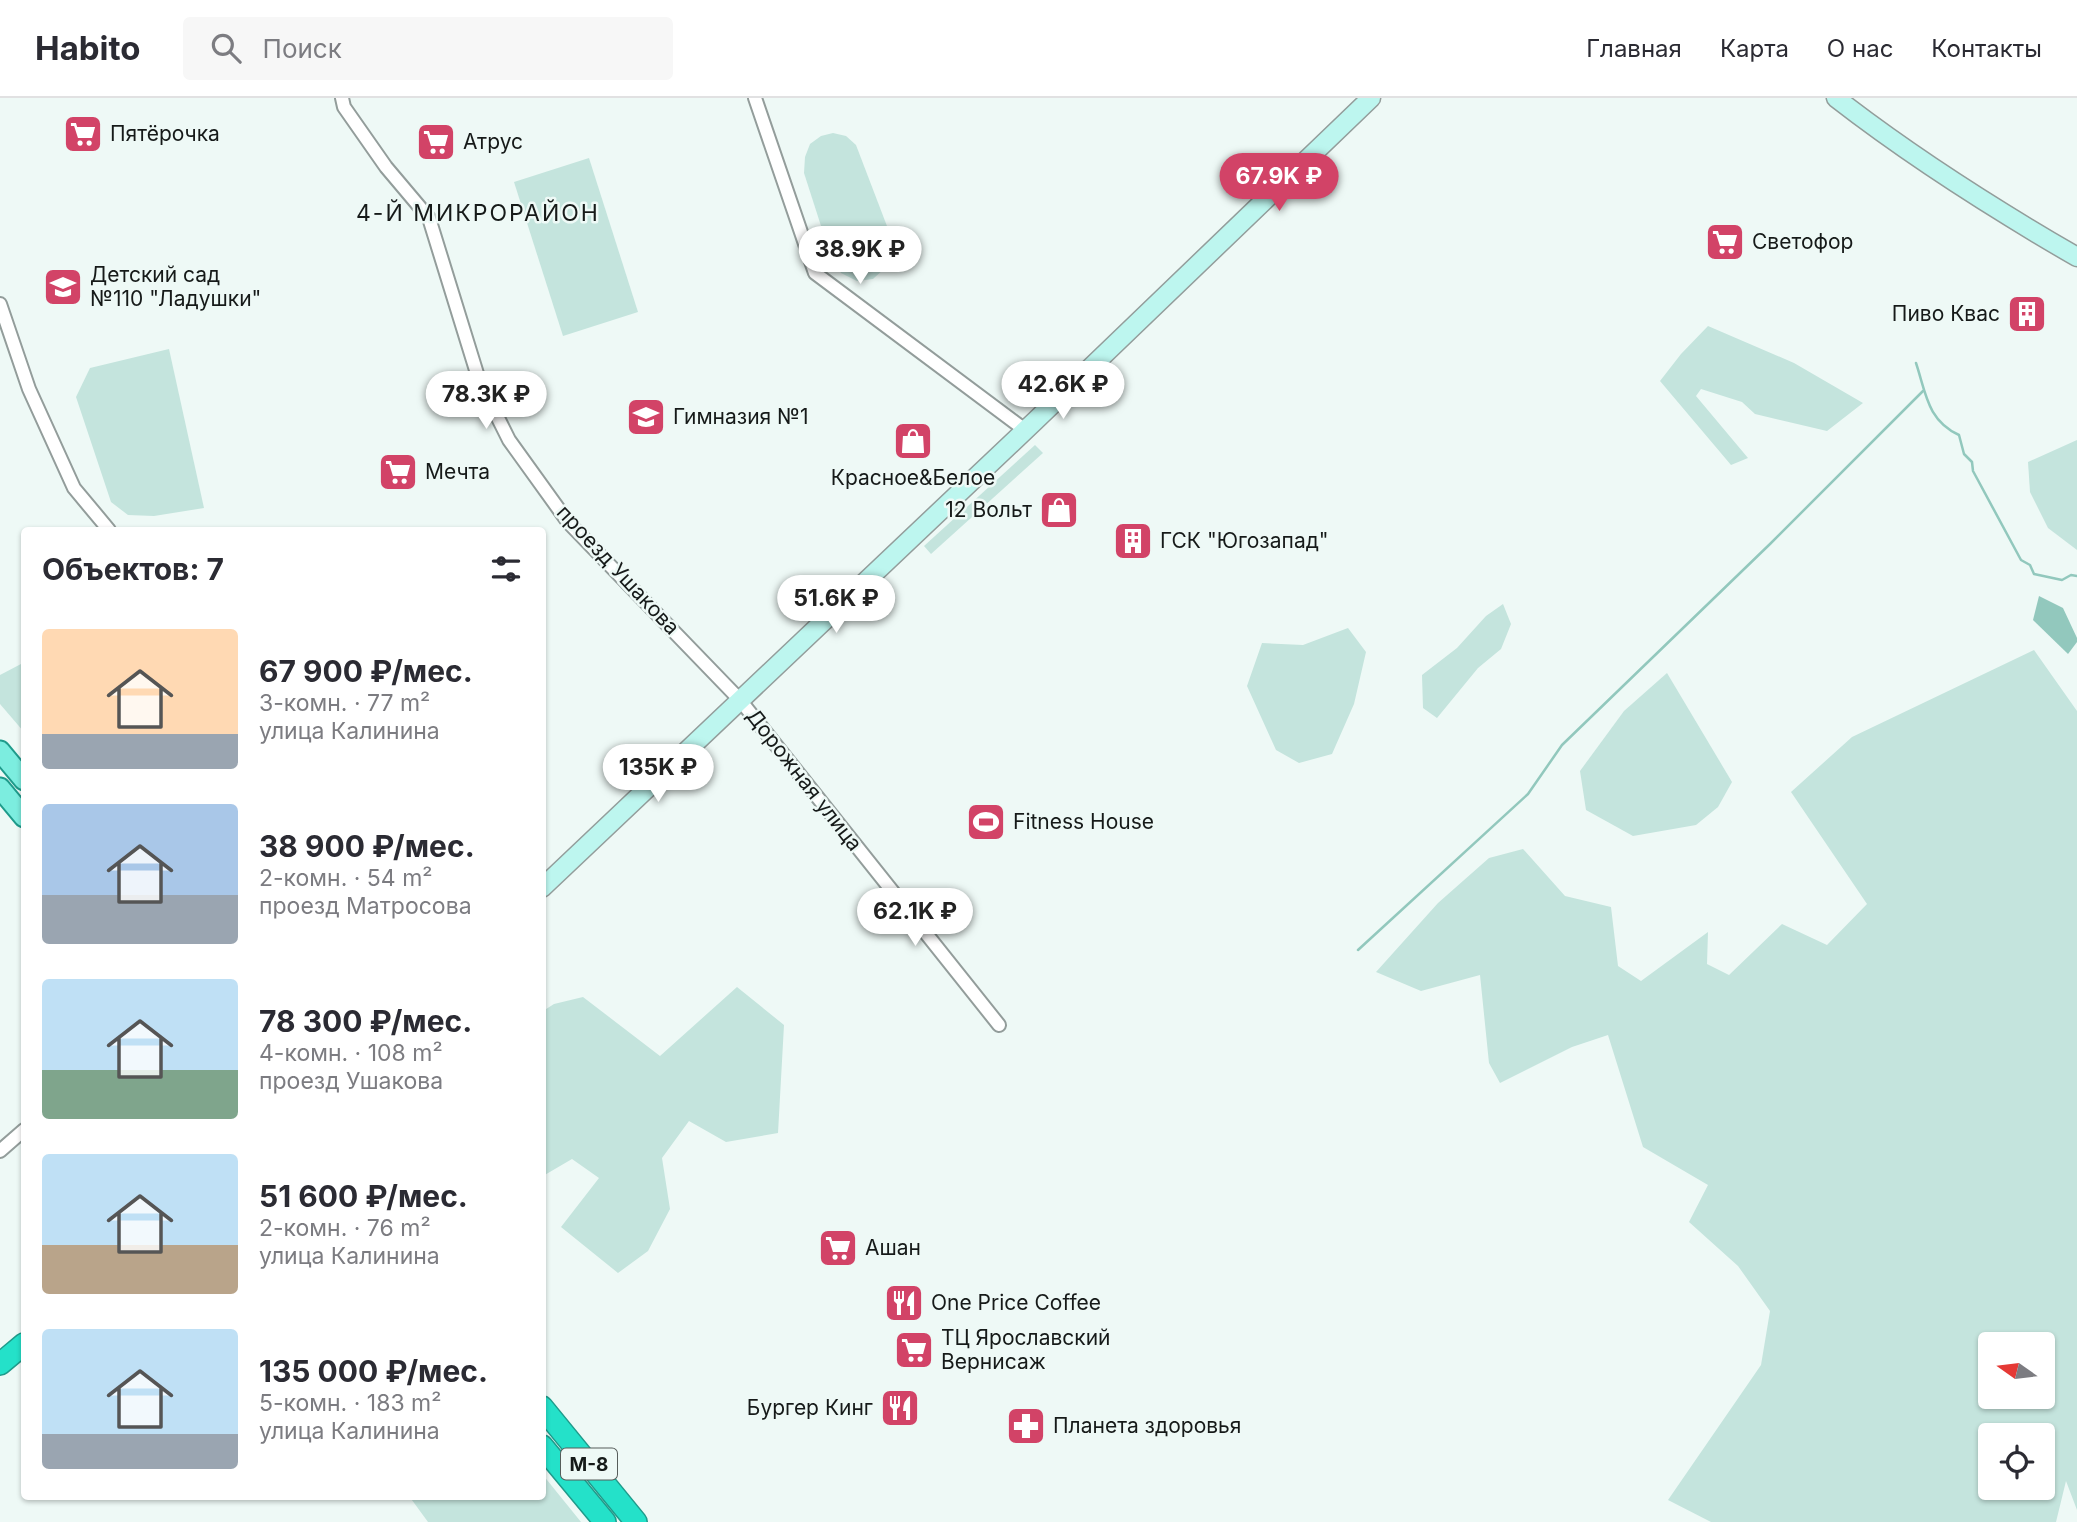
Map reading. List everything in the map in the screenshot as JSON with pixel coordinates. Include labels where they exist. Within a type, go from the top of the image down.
[{"type":"highway","points":[[0,1364],[21,1346]]},
{"type":"highway","name":"М-8","points":[[546,1412],[636,1522]]},
{"type":"highway","name":"М-8","points":[[546,1451],[605,1522]]},
{"type":"main road","points":[[546,884],[1371,98]]},
{"type":"main road","points":[[1836,98],[1936,170],[2077,257]]},
{"type":"main road","points":[[0,751],[21,776]]},
{"type":"main road","points":[[0,788],[21,813]]},
{"type":"street","name":"проезд Ушакова","points":[[342,98],[344,107],[386,167],[429,218],[479,380],[509,440],[568,523],[740,700]]},
{"type":"street","points":[[755,98],[815,273],[1025,430]]},
{"type":"street","points":[[0,303],[29,390],[74,488],[106,527]]},
{"type":"street","name":"Дорожная улица","points":[[740,700],[999,1025]]},
{"type":"street","points":[[0,1151],[21,1133]]},
{"type":"shaded area","points":[[833,133],[846,136],[856,145],[890,234],[890,252],[885,268],[873,279],[857,281],[841,273],[831,257],[804,173],[805,157],[810,144],[821,136]]},
{"type":"shaded area","points":[[589,158],[638,312],[563,336],[514,182]]},
{"type":"shaded area","points":[[1708,326],[1794,363],[1863,403],[1827,431],[1755,414],[1742,402],[1701,389],[1696,396],[1748,458],[1731,465],[1660,381]]},
{"type":"shaded area","points":[[169,349],[204,508],[154,516],[128,515],[111,502],[76,397],[90,368]]},
{"type":"shaded area","points":[[2077,440],[2077,550],[2048,528],[2030,492],[2028,462]]},
{"type":"shaded area","points":[[1035,445],[1043,453],[931,554],[924,546]]},
{"type":"shaded area","points":[[2039,596],[2063,608],[2077,638],[2068,654],[2033,620]]},
{"type":"shaded area","points":[[1503,604],[1511,624],[1501,649],[1478,668],[1437,718],[1423,708],[1422,675],[1457,648],[1486,616]]},
{"type":"shaded area","points":[[1348,628],[1366,652],[1354,704],[1332,754],[1299,763],[1276,750],[1247,686],[1262,643],[1303,645]]},
{"type":"shaded area","points":[[2034,650],[2077,711],[2077,1510],[2066,1481],[2056,1522],[1711,1522],[1668,1500],[1761,1365],[1770,1311],[1738,1266],[1689,1222],[1708,1185],[1643,1147],[1608,1035],[1572,1047],[1500,1083],[1489,1063],[1480,975],[1421,991],[1376,972],[1438,903],[1489,858],[1523,849],[1565,896],[1611,907],[1618,966],[1641,981],[1708,932],[1707,964],[1729,975],[1782,924],[1827,945],[1867,904],[1791,792],[1852,737]]},
{"type":"shaded area","points":[[21,664],[21,728],[0,704],[0,675]]},
{"type":"shaded area","points":[[1667,673],[1732,782],[1718,807],[1696,825],[1633,836],[1586,810],[1580,771],[1624,711]]},
{"type":"shaded area","points":[[737,987],[784,1025],[778,1133],[726,1142],[689,1121],[662,1158],[670,1209],[648,1251],[618,1273],[561,1227],[599,1178],[572,1159],[546,1174],[546,1009],[554,1004],[583,997],[660,1056]]},
{"type":"shaded area","points":[[546,1479],[581,1522],[428,1522],[412,1500],[546,1500]]},
{"type":"waterway","points":[[1916,363],[1929,405],[1940,422],[1959,435],[1964,454],[1972,462],[1973,471],[2021,560],[2030,565],[2034,574],[2062,580],[2071,575],[2077,576]]},
{"type":"waterway","points":[[1358,950],[1528,794],[1562,745],[1770,544],[1923,391]]},
{"type":"place","name":"Пятёрочка","points":[[83,134]]},
{"type":"place","name":"Атрус","points":[[436,142]]},
{"type":"place","name":"Светофор","points":[[1725,242]]},
{"type":"place","name":"Детский сад №110 \"Ладушки\"","points":[[63,287]]},
{"type":"place","name":"Пиво Квас","points":[[2027,314]]},
{"type":"place","name":"Гимназия №1","points":[[646,417]]},
{"type":"place","name":"Красное&Белое","points":[[913,441]]},
{"type":"place","name":"Мечта","points":[[398,472]]},
{"type":"place","name":"12 Вольт","points":[[1059,510]]},
{"type":"place","name":"ГСК \"Югозапад\"","points":[[1133,541]]},
{"type":"place","name":"Fitness House","points":[[986,822]]},
{"type":"place","name":"Ашан","points":[[838,1248]]},
{"type":"place","name":"One Price Coffee","points":[[904,1303]]},
{"type":"place","name":"ТЦ Ярославский Вернисаж","points":[[914,1350]]},
{"type":"place","name":"Бургер Кинг","points":[[900,1408]]},
{"type":"place","name":"Планета здоровья","points":[[1026,1426]]},
{"type":"district","name":"4-Й МИКРОРАЙОН","points":[[478,213]]}]
